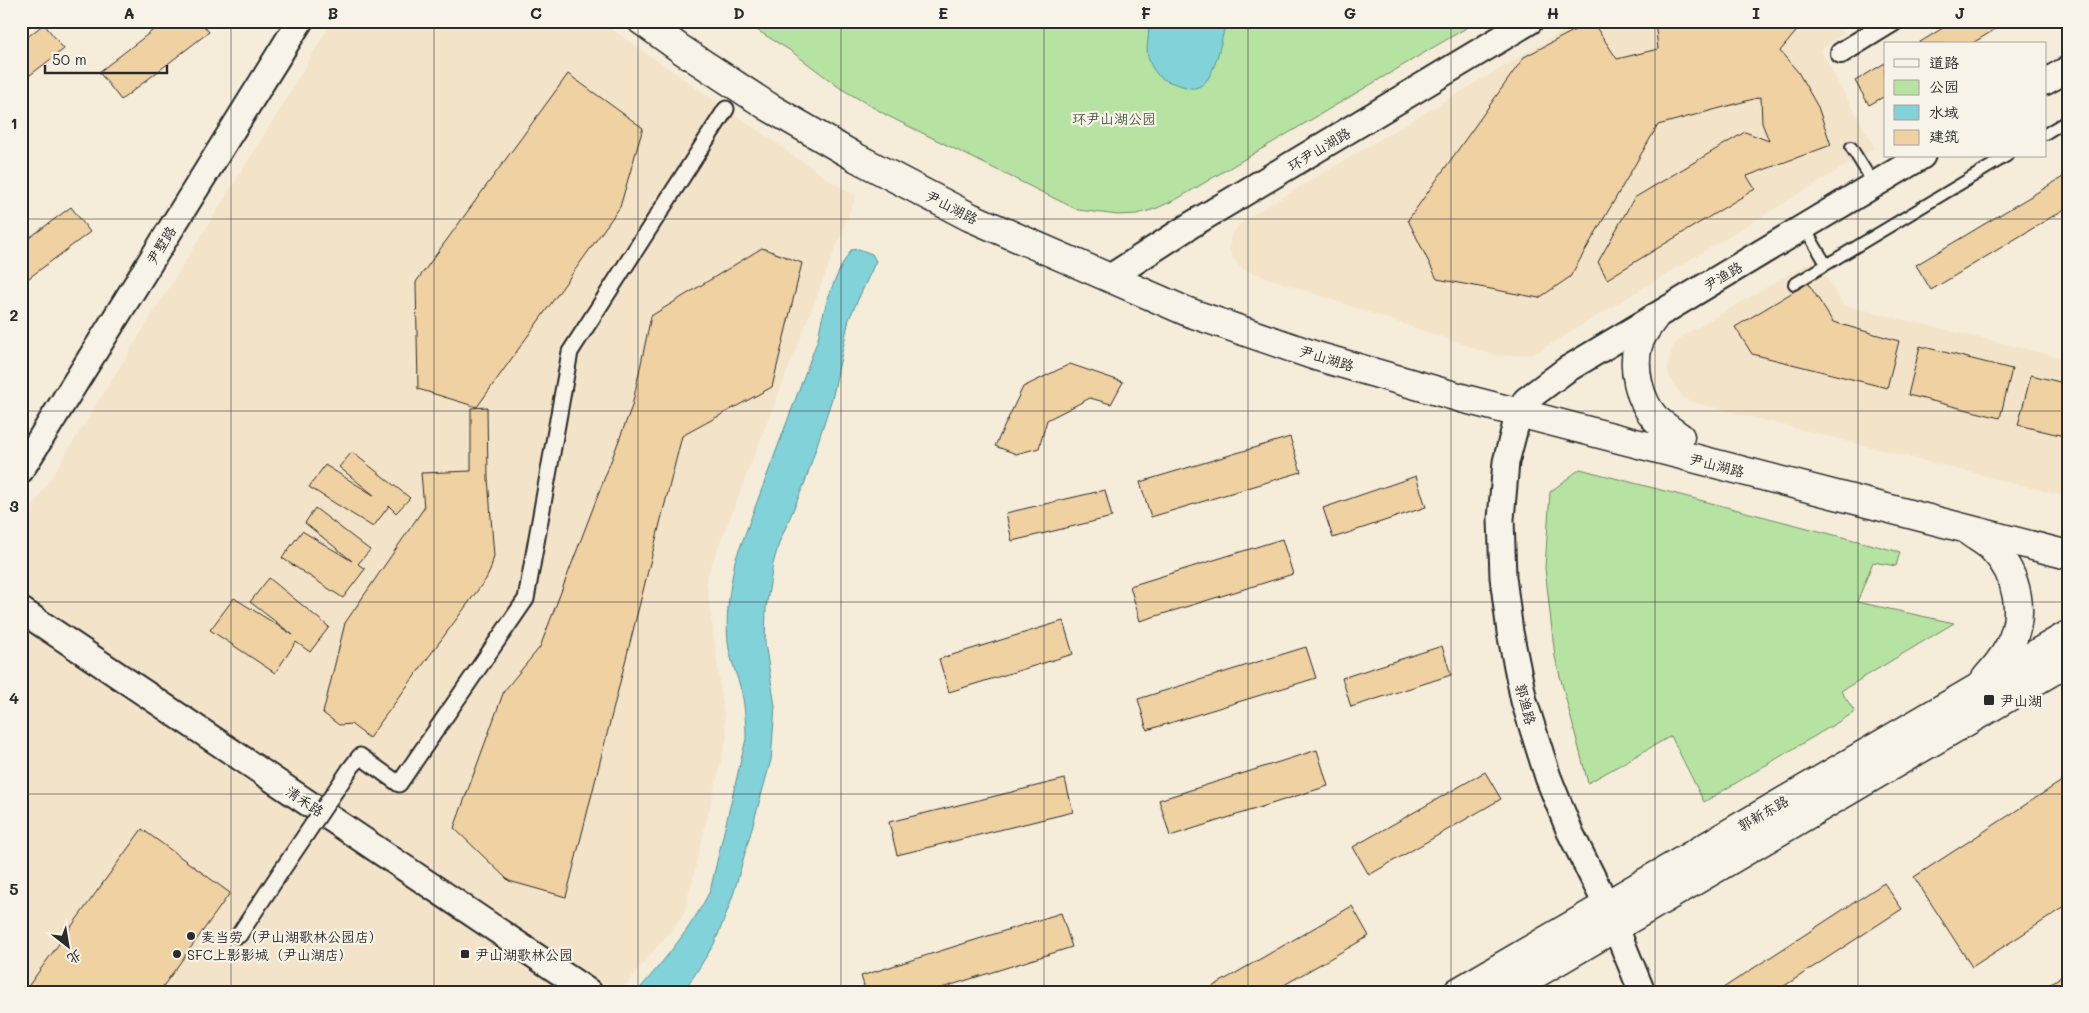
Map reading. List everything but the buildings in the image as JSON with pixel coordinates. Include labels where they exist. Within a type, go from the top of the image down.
[{"type":"main road","name":"尹山湖路","points":[[642,21],[682,50],[769,107],[857,158],[970,217],[1116,273],[1319,341],[1469,386],[1523,406],[1966,529],[2068,555]]},
{"type":"main road","name":"尹山湖路","points":[[671,21],[781,94],[866,146],[1116,273]]},
{"type":"main road","points":[[1654,318],[1638,344],[1636,364],[1638,384],[1645,405],[1656,419],[1680,437]]},
{"type":"main road","name":"尹山湖路","points":[[1523,406],[1680,437],[2068,536]]},
{"type":"main road","points":[[1966,529],[1993,549],[2004,564],[2012,578],[2018,605],[2018,618],[2010,646],[2001,661],[1980,687]]},
{"type":"main road","name":"郭新东路","points":[[1505,992],[1610,915],[1980,687],[2068,635]]},
{"type":"main road","name":"郭新东路","points":[[1458,992],[1610,915],[2068,662]]},
{"type":"street","name":"尹墅路","points":[[21,470],[300,21]]},
{"type":"street","name":"环尹山湖路","points":[[1116,273],[1530,21]]},
{"type":"street","points":[[1841,53],[1893,21]]},
{"type":"street","points":[[2046,81],[2068,69]]},
{"type":"street","points":[[238,935],[360,756],[399,784],[526,599],[570,352],[726,109]]},
{"type":"street","name":"尹渔路","points":[[1523,406],[1566,370],[1919,158]]},
{"type":"street","name":"郭渔路","points":[[1523,406],[1506,462],[1501,519],[1503,577],[1510,632],[1524,702],[1548,777],[1570,832],[1610,915],[1642,992]]},
{"type":"street","name":"清禾路","points":[[21,610],[588,992]]},
{"type":"lane","points":[[2046,133],[2068,120]]},
{"type":"lane","points":[[1851,147],[1874,185]]},
{"type":"lane","points":[[1794,284],[2004,158]]},
{"type":"lane","points":[[1804,227],[1826,264]]},
{"type":"shaded area","name":"尹山湖歌林公园","points":[[332,21],[600,21],[826,178],[856,196],[706,579],[727,736],[684,914],[620,992],[21,992],[21,526],[285,101]]},
{"type":"shaded area","points":[[1580,21],[1836,21],[1844,34],[1820,50],[1875,148],[1539,351],[1527,355],[1497,356],[1242,269],[1232,257],[1229,248],[1231,236],[1247,218]]},
{"type":"shaded area","points":[[1816,259],[1843,305],[2068,359],[2068,497],[1692,402],[1683,398],[1670,379],[1668,369],[1671,349],[1676,343],[1684,335]]},
{"type":"green space","name":"环尹山湖公园","points":[[742,21],[1478,21],[1177,199],[1155,209],[1137,214],[1118,215],[1078,210],[888,116],[840,88],[791,51]]},
{"type":"green space","points":[[1580,469],[1900,552],[1896,566],[1873,562],[1857,602],[1954,623],[1841,691],[1855,712],[1704,802],[1671,736],[1588,783],[1555,657],[1545,568],[1550,492]]},
{"type":"water","points":[[1148,21],[1226,21],[1217,58],[1209,77],[1204,83],[1195,88],[1187,87],[1166,81],[1156,73],[1148,55]]},
{"type":"water","points":[[859,249],[872,254],[876,261],[849,319],[833,395],[805,482],[779,543],[773,564],[766,608],[765,643],[775,706],[771,760],[734,892],[714,944],[684,992],[637,992],[686,931],[710,891],[746,739],[743,699],[730,655],[727,627],[728,605],[735,561],[818,339],[826,304],[834,281],[851,250]]},
{"type":"place","name":"尹山湖","points":[[1989,700]]},
{"type":"place","name":"麦当劳（尹山湖歌林公园店）","points":[[191,936]]},
{"type":"place","name":"SFC上影影城（尹山湖店）","points":[[177,954]]},
{"type":"place","name":"尹山湖歌林公园","points":[[465,954]]}]
